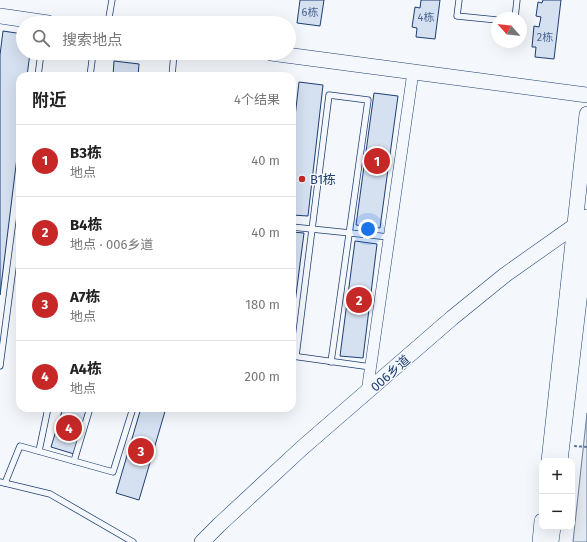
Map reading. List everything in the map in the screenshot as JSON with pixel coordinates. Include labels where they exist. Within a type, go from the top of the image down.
[{"type":"street","points":[[0,16],[16,18]]},
{"type":"street","points":[[296,56],[587,95]]},
{"type":"street","points":[[368,392],[413,72]]},
{"type":"street","points":[[560,458],[581,229],[587,114]]},
{"type":"street","name":"006乡道","points":[[202,542],[302,448],[452,318],[505,274],[581,229],[587,216]]},
{"type":"street","points":[[549,458],[581,229]]},
{"type":"street","points":[[540,542],[541,530]]},
{"type":"street","points":[[551,542],[553,530]]},
{"type":"lane","points":[[109,16],[112,0]]},
{"type":"lane","points":[[459,0],[457,16],[491,19]]},
{"type":"lane","points":[[516,12],[517,0]]},
{"type":"lane","points":[[39,72],[40,60]]},
{"type":"lane","points":[[91,72],[92,60]]},
{"type":"lane","points":[[172,72],[173,60]]},
{"type":"lane","points":[[296,342],[329,95],[368,100],[331,362]]},
{"type":"lane","points":[[296,227],[389,237]]},
{"type":"lane","points":[[0,366],[16,245]]},
{"type":"lane","points":[[296,356],[371,367]]},
{"type":"lane","points":[[39,451],[47,412]]},
{"type":"lane","points":[[74,461],[89,412]]},
{"type":"lane","points":[[132,412],[113,472],[20,446],[3,482],[50,494],[133,542]]},
{"type":"shaded area","points":[[587,413],[587,542],[573,542]]},
{"type":"building","points":[[300,0],[324,0],[320,26],[297,23]]},
{"type":"building","points":[[421,0],[440,0],[435,39],[416,37],[417,28],[412,27],[415,7],[420,8]]},
{"type":"building","points":[[543,0],[561,0],[554,59],[535,57],[536,47],[532,47],[534,26],[539,27],[541,17],[536,16],[538,2],[542,3]]},
{"type":"building","points":[[3,31],[16,33],[16,60],[29,60],[28,72],[16,72],[16,165],[0,295],[0,55]]},
{"type":"building","points":[[114,61],[139,64],[138,72],[113,72]]},
{"type":"building","name":"B1栋","points":[[299,82],[323,85],[308,216],[296,215],[296,108]]},
{"type":"building","points":[[374,93],[398,96],[380,228],[356,225]]},
{"type":"building","points":[[296,232],[304,233],[296,295]]},
{"type":"building","points":[[355,241],[377,244],[363,358],[340,356]]},
{"type":"building","points":[[62,412],[86,412],[74,454],[51,447]]},
{"type":"building","points":[[140,412],[165,412],[139,500],[116,493]]},
{"type":"place","name":"B3栋","points":[[377,161]]},
{"type":"place","name":"B1栋","points":[[302,179]]},
{"type":"place","name":"B4栋","points":[[359,300]]},
{"type":"place","name":"A4栋","points":[[69,428]]},
{"type":"place","name":"A7栋","points":[[141,451]]}]
